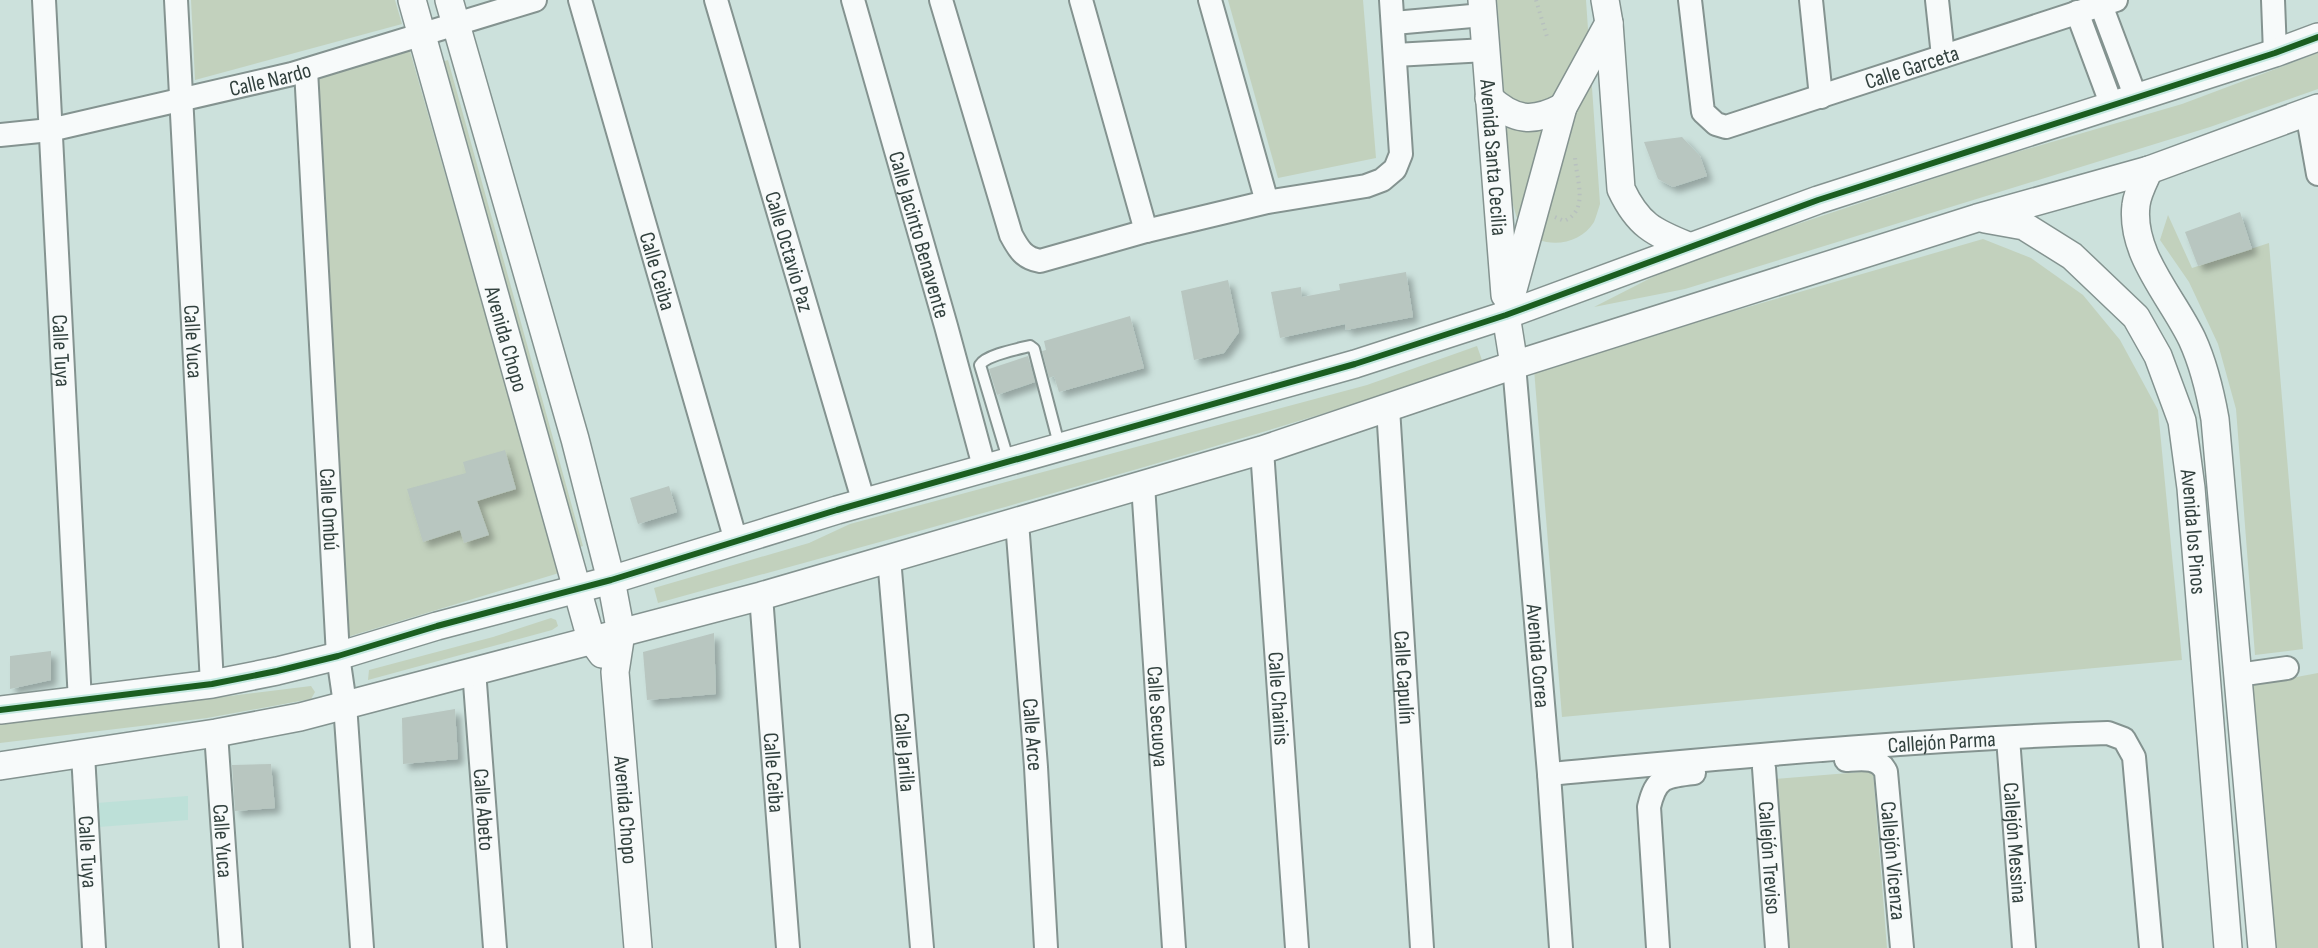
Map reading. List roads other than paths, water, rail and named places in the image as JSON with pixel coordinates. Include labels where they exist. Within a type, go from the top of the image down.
[{"type":"street","name":"Calle Tuya","points":[[44,0],[80,702]]},
{"type":"street","name":"Calle Yuca","points":[[176,0],[212,684]]},
{"type":"street","name":"Avenida Chopo","points":[[412,0],[591,639],[615,672]]},
{"type":"street","name":"Calle Nardo","points":[[0,135],[50,130],[306,70],[422,35],[453,12],[535,0]]},
{"type":"street","name":"Calle Ceiba","points":[[580,0],[736,541]]},
{"type":"street","name":"Calle Octavio Paz","points":[[716,0],[864,503]]},
{"type":"street","name":"Calle Jacinto Benavente","points":[[853,0],[943,315],[997,466]]},
{"type":"street","points":[[941,0],[1011,235],[1019,250],[1029,259],[1041,261],[1146,231],[1268,202],[1366,186],[1382,180],[1395,169],[1401,154],[1391,0]]},
{"type":"street","points":[[1081,0],[1146,231]]},
{"type":"street","points":[[1210,0],[1268,202]]},
{"type":"street","name":"Calle Garceta","points":[[1690,0],[1703,112],[1716,124],[1726,127],[1943,56],[2065,9],[2109,2]]},
{"type":"street","points":[[1811,0],[1821,97]]},
{"type":"street","points":[[1937,0],[1943,56]]},
{"type":"street","points":[[2273,0],[2275,53]]},
{"type":"street","points":[[2109,2],[2124,102]]},
{"type":"street","points":[[1394,23],[1482,8]]},
{"type":"street","name":"Avenida Santa Cecilia","points":[[1482,8],[1506,315],[1514,365]]},
{"type":"street","points":[[2065,9],[2124,102]]},
{"type":"street","name":"Avenida Chopo","points":[[453,12],[575,439],[611,580],[621,633],[615,672],[638,948]]},
{"type":"street","points":[[1607,12],[1621,189],[1629,206],[1642,222],[1657,234],[1689,246]]},
{"type":"street","points":[[1506,315],[1563,107],[1607,12]]},
{"type":"street","points":[[0,710],[212,684],[338,656],[437,626],[578,590],[864,503],[1355,364],[1506,315],[1818,200],[2275,53],[2318,37]]},
{"type":"street","points":[[1395,55],[1486,50]]},
{"type":"street","name":"Calle Ombú","points":[[306,70],[338,656],[345,704],[362,948]]},
{"type":"street","points":[[1489,98],[1502,109],[1516,116],[1532,118],[1548,115],[1563,107]]},
{"type":"street","points":[[0,766],[216,733],[300,717],[761,596],[1262,450],[1514,365],[1977,218],[2149,170],[2312,110],[2318,174]]},
{"type":"street","name":"Avenida los Pinos","points":[[2149,170],[2136,203],[2136,230],[2150,266],[2192,339],[2209,383],[2216,419],[2262,948]]},
{"type":"street","name":"Avenida los Pinos","points":[[1977,218],[2024,226],[2072,256],[2136,317],[2158,356],[2182,421],[2191,488],[2228,948]]},
{"type":"street","points":[[2158,356],[2192,339]]},
{"type":"street","name":"Avenida Corea","points":[[1514,365],[1549,774],[1561,948]]},
{"type":"street","name":"Calle Capulín","points":[[1388,408],[1422,948]]},
{"type":"street","name":"Calle Chainis","points":[[1262,450],[1297,948]]},
{"type":"street","name":"Calle Secuoya","points":[[1143,485],[1174,948]]},
{"type":"street","name":"Calle Arce","points":[[1017,522],[1036,767],[1046,948]]},
{"type":"street","name":"Calle Jarilla","points":[[889,558],[922,948]]},
{"type":"street","name":"Calle Ceiba","points":[[761,596],[788,948]]},
{"type":"street","points":[[2238,675],[2287,668]]},
{"type":"street","name":"Calle Abeto","points":[[474,670],[495,948]]},
{"type":"street","name":"Calle Yuca","points":[[216,733],[231,948]]},
{"type":"street","name":"Callejón Parma","points":[[1549,774],[1763,754],[2108,733],[2124,739],[2134,757],[2151,948]]},
{"type":"street","name":"Callejón Messina","points":[[2008,738],[2024,948]]},
{"type":"street","name":"Calle Tuya","points":[[83,754],[94,948]]},
{"type":"street","name":"Callejón Vicenza","points":[[1764,768],[1865,759],[1882,764],[1886,772],[1902,948]]},
{"type":"street","points":[[1658,948],[1649,807],[1656,785],[1669,776],[1764,768]]},
{"type":"street","name":"Callejón Treviso","points":[[1764,768],[1778,948]]},
{"type":"lane","points":[[997,466],[980,365],[984,359],[1030,346],[1034,349],[1060,448]]}]
